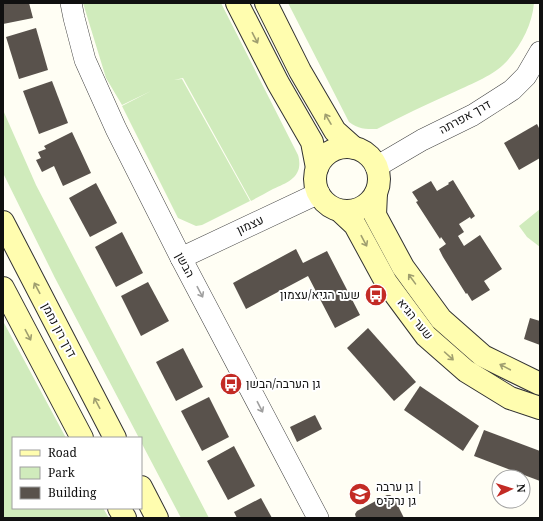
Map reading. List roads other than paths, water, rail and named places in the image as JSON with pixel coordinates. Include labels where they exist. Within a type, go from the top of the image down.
[{"type":"street","name":"הבשן","points":[[71,3],[85,60],[116,129],[181,258],[318,518]]},
{"type":"street","points":[[237,3],[278,82],[312,142],[317,168]]},
{"type":"street","points":[[266,3],[300,71],[335,131],[354,148]]},
{"type":"street","name":"דרך אפרתה","points":[[376,167],[422,140],[473,115],[512,90],[526,76],[540,52]]},
{"type":"street","points":[[342,147],[354,148],[364,152],[372,159],[376,167],[379,182],[376,193],[370,202],[360,208],[350,211],[340,211],[330,206],[322,199],[316,189],[315,179],[317,168],[322,158],[331,151],[342,147]]},
{"type":"street","name":"עצמון","points":[[181,258],[319,193]]},
{"type":"street","name":"שער הגיא","points":[[376,193],[375,216],[404,267],[441,319],[483,356],[540,384]]},
{"type":"street","name":"שער הגיא","points":[[340,211],[355,225],[386,282],[426,336],[466,371],[510,398],[540,408]]},
{"type":"street","name":"דרך רון נחמן","points":[[3,222],[115,437]]},
{"type":"street","points":[[3,288],[81,437]]},
{"type":"street","points":[[142,489],[157,518]]},
{"type":"street","points":[[120,509],[125,518]]},
{"type":"place","name":"שער הגיא/עצמון","points":[[376,295]]},
{"type":"place","name":"גן הערבה/הבשן","points":[[231,384]]},
{"type":"place","name":"גן ערבה | גן נרקיס","points":[[360,494]]}]
